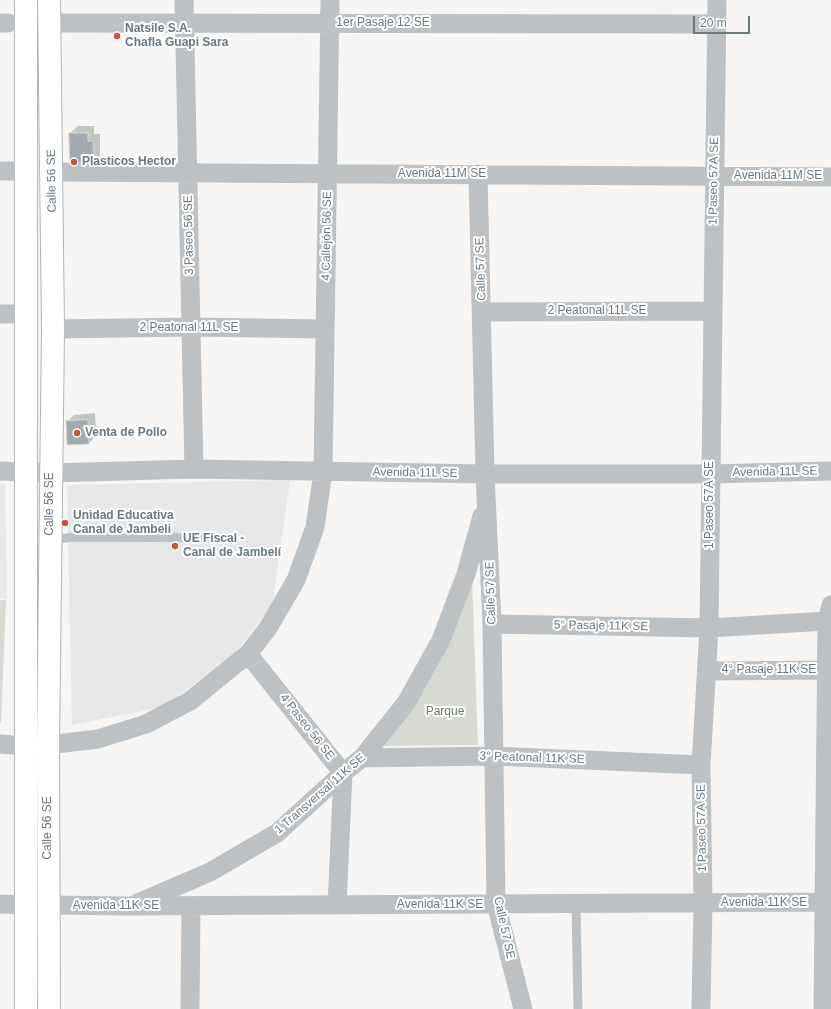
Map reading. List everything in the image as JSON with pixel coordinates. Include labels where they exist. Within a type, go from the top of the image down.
[{"type":"main road","name":"Calle 56 SE","points":[[26,0],[26,1009]]},
{"type":"main road","name":"Calle 56 SE","points":[[49,0],[53,329],[50,473],[48,745],[49,1009]]},
{"type":"street","name":"3 Paseo 56 SE","points":[[184,0],[194,469]]},
{"type":"street","name":"4 Callejón 56 SE","points":[[48,745],[98,739],[146,724],[190,700],[248,654],[268,628],[296,580],[315,528],[324,472],[330,0]]},
{"type":"street","name":"1 Paseo 57A SE","points":[[701,1009],[703,903],[702,765],[709,628],[717,0]]},
{"type":"street","name":"1er Pasaje 12 SE","points":[[49,22],[717,24]]},
{"type":"street","points":[[0,171],[26,171]]},
{"type":"street","name":"Avenida 11M SE","points":[[52,172],[831,177]]},
{"type":"street","name":"Calle 57 SE","points":[[478,174],[485,474],[492,624],[496,904],[523,1009]]},
{"type":"street","name":"2 Peatonal 11L SE","points":[[482,312],[712,311]]},
{"type":"street","points":[[0,314],[27,314]]},
{"type":"street","name":"2 Peatonal 11L SE","points":[[53,329],[191,327],[326,329]]},
{"type":"street","name":"Avenida 11L SE","points":[[0,471],[50,473],[194,469],[485,474],[710,474],[831,471]]},
{"type":"street","name":"1 Transversal 11K SE","points":[[129,906],[210,872],[278,833],[343,773],[362,758],[406,703],[441,640],[466,574],[487,501]]},
{"type":"street","points":[[822,1009],[827,902],[829,613]]},
{"type":"street","name":"5° Pasaje 11K SE","points":[[492,624],[709,628],[829,613]]},
{"type":"street","name":"4 Paseo 56 SE","points":[[248,654],[343,773]]},
{"type":"street","name":"4° Pasaje 11K SE","points":[[707,671],[828,670]]},
{"type":"street","points":[[0,744],[26,746]]},
{"type":"street","name":"3° Peatonal 11K SE","points":[[362,758],[493,756],[702,765]]},
{"type":"street","points":[[337,905],[343,773]]},
{"type":"street","name":"Avenida 11K SE","points":[[49,905],[191,906],[827,902]]},
{"type":"street","points":[[0,904],[25,904]]},
{"type":"street","points":[[190,1009],[191,906]]},
{"type":"lane","points":[[50,540],[74,537],[226,538]]},
{"type":"lane","points":[[576,904],[578,1009]]},
{"type":"shaded area","name":"UE Fiscal - Canal de Jambelí","points":[[290,480],[272,606],[232,656],[163,707],[72,725],[67,485]]},
{"type":"shaded area","points":[[0,484],[5,484],[7,598],[0,598]]},
{"type":"green space","name":"Parque","points":[[472,576],[478,745],[379,746]]},
{"type":"green space","points":[[0,600],[6,600],[1,723],[0,722]]},
{"type":"building","points":[[69,133],[88,133],[88,141],[93,141],[94,165],[70,165]]},
{"type":"building","name":"Venta de Pollo","points":[[88,420],[89,444],[67,445],[66,421]]},
{"type":"place","name":"Natsile S.A. Chafla Guapi Sara","points":[[117,36]]},
{"type":"place","name":"Plasticos Hector","points":[[74,162]]},
{"type":"place","name":"Venta de Pollo","points":[[77,433]]},
{"type":"place","name":"Unidad Educativa Canal de Jambeli","points":[[65,523]]},
{"type":"place","name":"UE Fiscal - Canal de Jambelí","points":[[175,546]]}]
